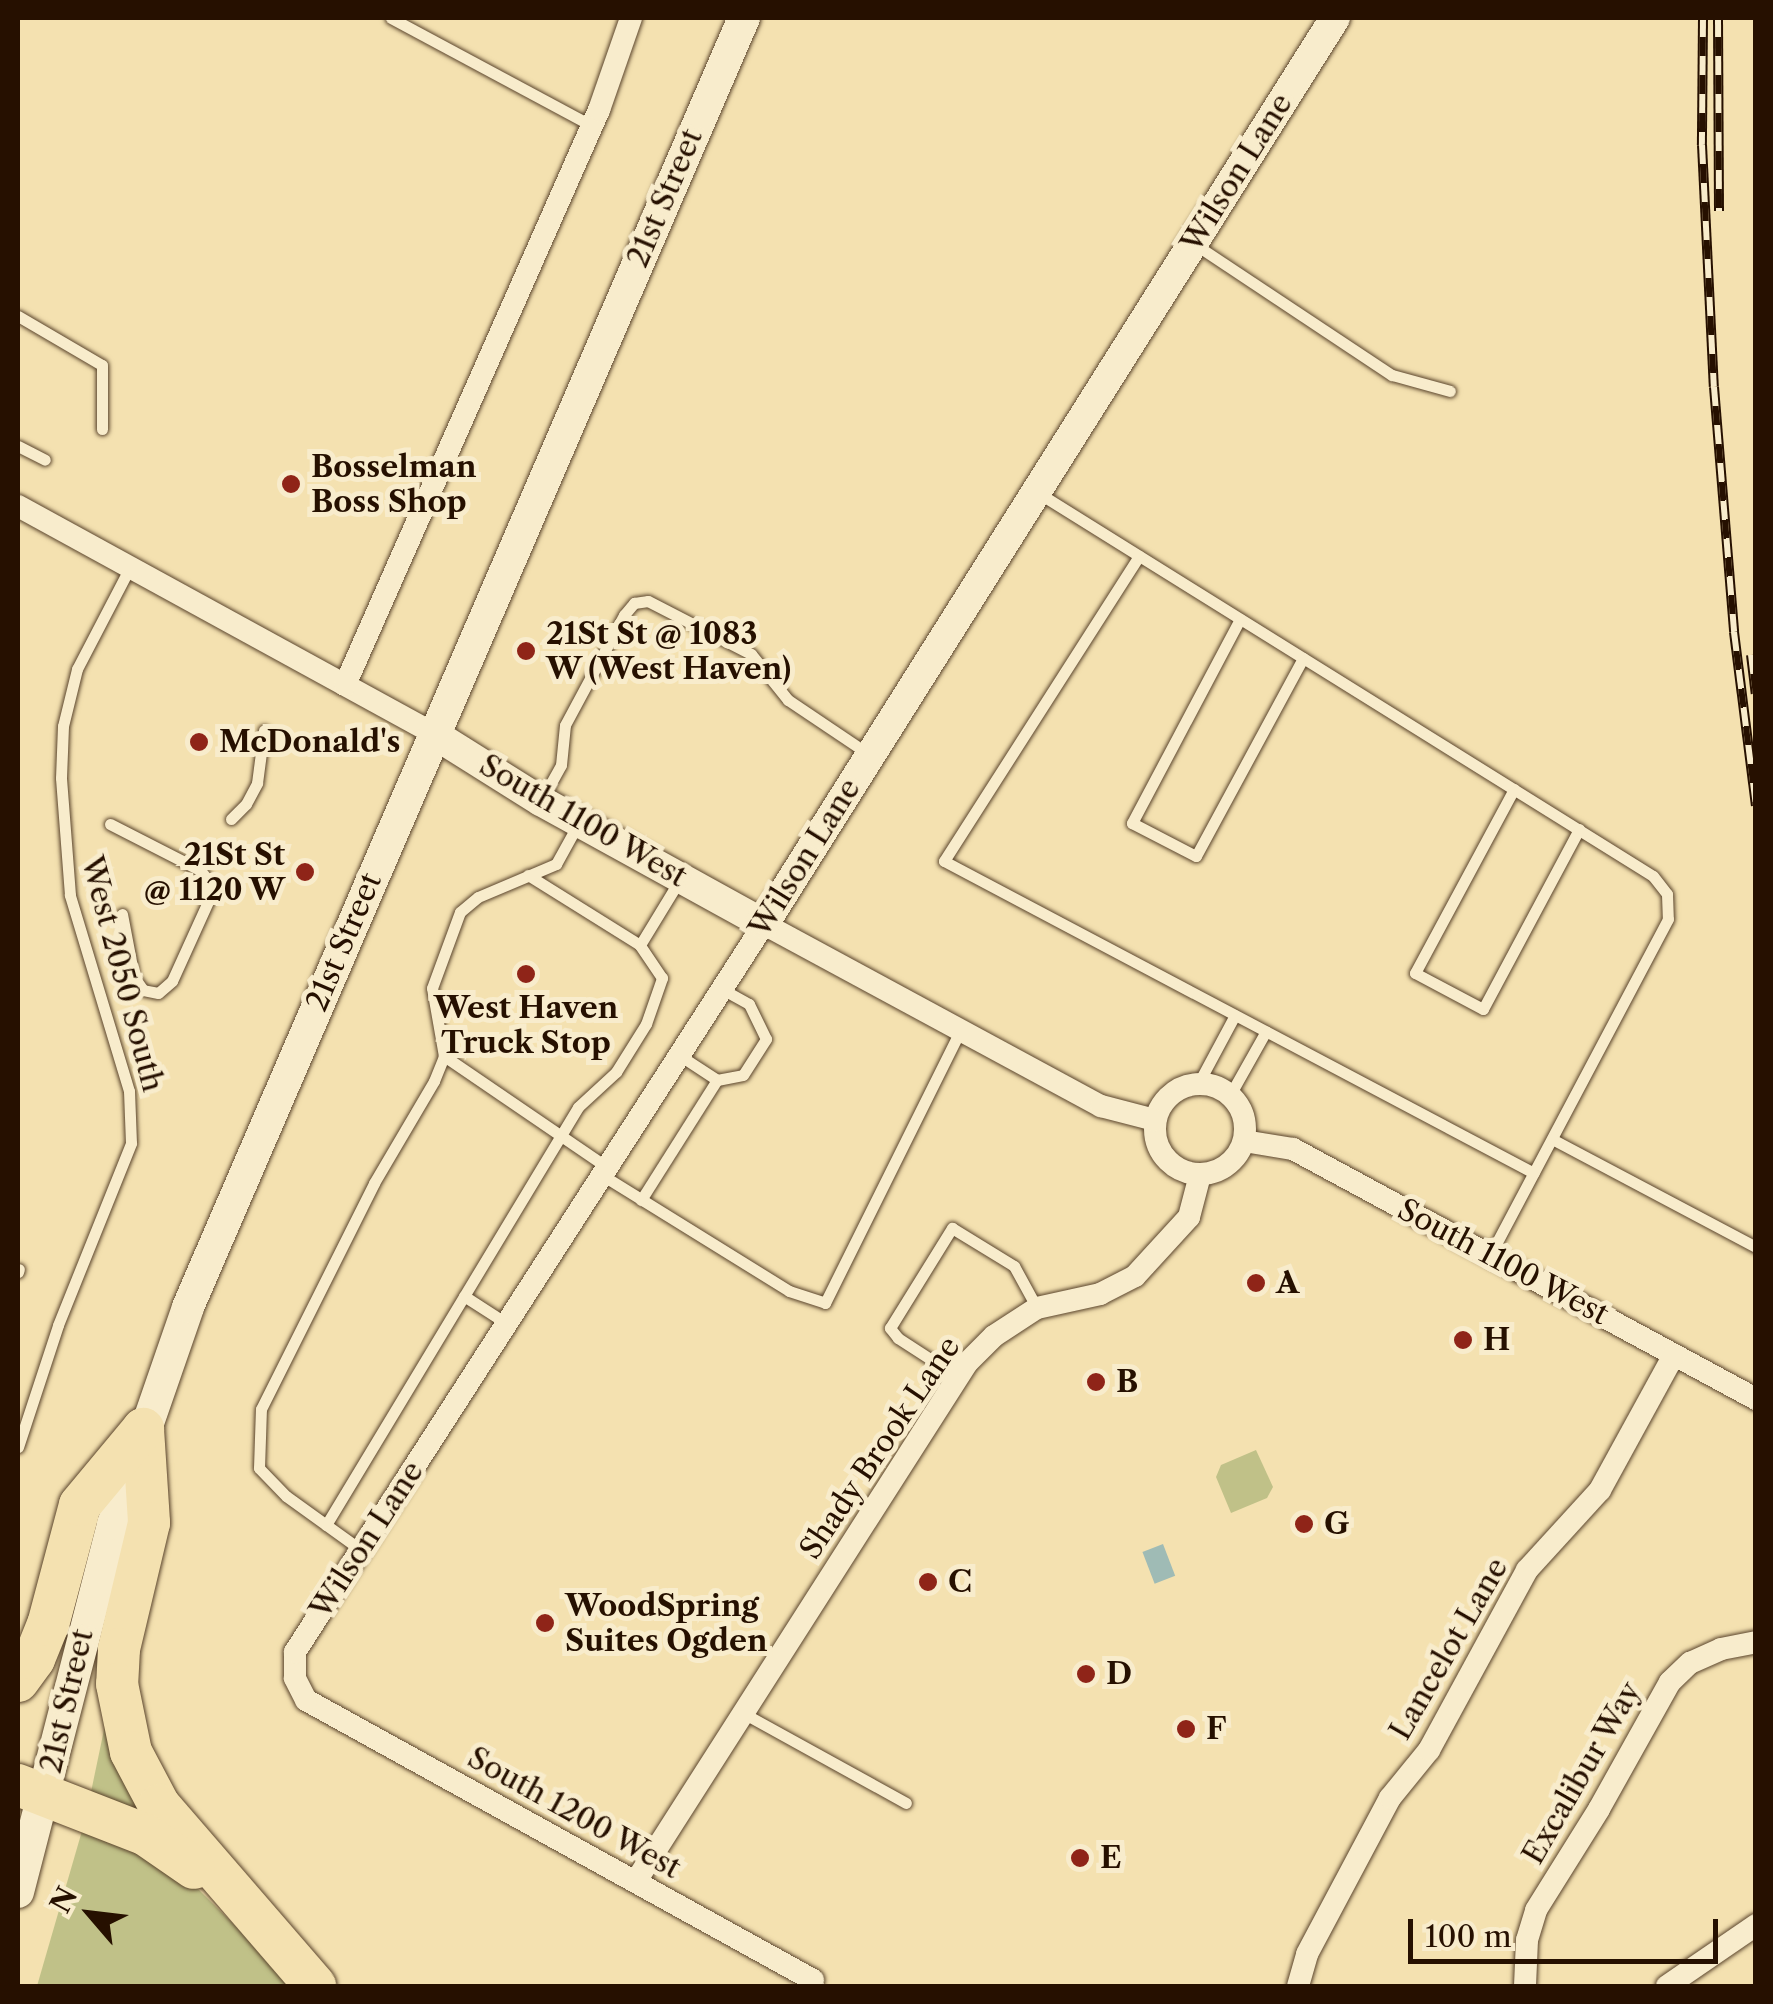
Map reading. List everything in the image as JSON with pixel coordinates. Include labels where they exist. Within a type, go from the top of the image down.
[{"type":"highway","points":[[18,1682],[34,1659],[48,1624],[80,1506],[143,1428]]},
{"type":"highway","points":[[143,1428],[149,1523],[119,1649],[122,1720],[132,1752],[159,1805],[315,1986]]},
{"type":"highway","points":[[31,1789],[146,1834],[249,1912]]},
{"type":"main road","name":"21st Street","points":[[18,1892],[31,1789],[80,1645],[143,1428],[227,1212],[744,18]]},
{"type":"street","points":[[345,685],[592,126],[631,18]]},
{"type":"street","name":"Wilson Lane","points":[[306,1700],[295,1678],[295,1652],[764,924],[1335,18]]},
{"type":"street","name":"South 1100 West","points":[[18,506],[434,734],[541,801],[960,1031],[1102,1106],[1156,1120]]},
{"type":"street","points":[[1198,1084],[1212,1085],[1230,1095],[1244,1117],[1244,1141],[1231,1163],[1200,1175],[1169,1163],[1155,1136],[1156,1120],[1166,1098],[1179,1089],[1198,1084]]},
{"type":"street","name":"South 1100 West","points":[[1244,1141],[1293,1149],[1756,1399]]},
{"type":"street","name":"Shady Brook Lane","points":[[636,1881],[958,1377],[994,1336],[1037,1308],[1100,1294],[1135,1276],[1189,1217],[1200,1175]]},
{"type":"street","name":"Lancelot Lane","points":[[1298,1986],[1307,1954],[1390,1798],[1429,1750],[1528,1570],[1600,1490],[1674,1355]]},
{"type":"street","name":"Excalibur Way","points":[[1525,1986],[1526,1940],[1536,1910],[1599,1810],[1670,1682],[1690,1663],[1756,1642]]},
{"type":"street","name":"South 1200 West","points":[[306,1700],[813,1980]]},
{"type":"street","points":[[1667,1986],[1756,1925]]},
{"type":"lane","points":[[391,18],[592,126]]},
{"type":"lane","points":[[1193,243],[1375,365],[1450,391]]},
{"type":"lane","points":[[18,316],[102,365],[102,429]]},
{"type":"lane","points":[[18,446],[44,460]]},
{"type":"lane","points":[[1036,492],[1653,876],[1666,894],[1668,918],[1490,1256]]},
{"type":"lane","points":[[1139,556],[944,861],[1534,1173]]},
{"type":"lane","name":"West 2050 South","points":[[18,1447],[58,1325],[119,1180],[132,1128],[118,1051],[70,895],[60,778],[64,726],[77,669],[130,567]]},
{"type":"lane","points":[[541,801],[561,765],[564,726],[624,615],[634,603],[648,601],[750,654],[788,700],[870,756]]},
{"type":"lane","points":[[1240,619],[1132,822],[1196,856],[1303,658]]},
{"type":"lane","points":[[232,819],[257,783],[264,730]]},
{"type":"lane","points":[[1514,789],[1415,974],[1483,1009],[1579,830]]},
{"type":"lane","points":[[360,1550],[286,1496],[259,1468],[261,1409],[374,1183],[434,1082],[444,1056],[432,988],[460,912],[478,897],[556,864],[579,822]]},
{"type":"lane","points":[[110,824],[200,870],[211,884],[211,895],[172,981],[158,993],[143,990],[134,976],[122,914]]},
{"type":"lane","points":[[326,1525],[578,1107],[616,1072],[646,1024],[662,978],[640,945],[528,875]]},
{"type":"lane","points":[[640,945],[681,877]]},
{"type":"lane","points":[[679,1055],[717,1080],[742,1075],[766,1039],[749,1004],[722,989]]},
{"type":"lane","points":[[1198,1084],[1235,1015]]},
{"type":"lane","points":[[444,1056],[642,1200],[790,1291],[826,1302],[960,1031]]},
{"type":"lane","points":[[1230,1095],[1266,1031]]},
{"type":"lane","points":[[642,1200],[717,1080]]},
{"type":"lane","points":[[1552,1139],[1756,1247]]},
{"type":"lane","points":[[958,1377],[898,1338],[890,1328],[952,1228],[1014,1266],[1037,1308]]},
{"type":"lane","points":[[464,1296],[506,1323]]},
{"type":"lane","points":[[743,1713],[906,1803]]},
{"type":"green space","points":[[1256,1450],[1273,1487],[1267,1498],[1231,1513],[1216,1477],[1221,1465]]},
{"type":"green space","points":[[105,1725],[152,1816],[91,1792]]},
{"type":"green space","points":[[84,1824],[193,1884],[296,1986],[37,1986]]},
{"type":"water","points":[[1163,1544],[1175,1576],[1155,1584],[1142,1552]]},
{"type":"railway","points":[[1703,18],[1702,145],[1714,387],[1734,632],[1756,806]]},
{"type":"railway","points":[[1718,18],[1719,211]]},
{"type":"railway","points":[[1751,655],[1756,694]]},
{"type":"place","name":"Bosselman Boss Shop","points":[[291,484]]},
{"type":"place","name":"21St St @ 1083 W (West Haven)","points":[[526,651]]},
{"type":"place","name":"McDonald's","points":[[199,742]]},
{"type":"place","name":"21St St @ 1120 W","points":[[305,872]]},
{"type":"place","name":"West Haven Truck Stop","points":[[526,974]]},
{"type":"place","name":"A","points":[[1256,1283]]},
{"type":"place","name":"H","points":[[1463,1340]]},
{"type":"place","name":"B","points":[[1096,1382]]},
{"type":"place","name":"G","points":[[1304,1524]]},
{"type":"place","name":"C","points":[[928,1582]]},
{"type":"place","name":"WoodSpring Suites Ogden","points":[[545,1623]]},
{"type":"place","name":"D","points":[[1086,1674]]},
{"type":"place","name":"F","points":[[1186,1729]]},
{"type":"place","name":"E","points":[[1080,1858]]}]
